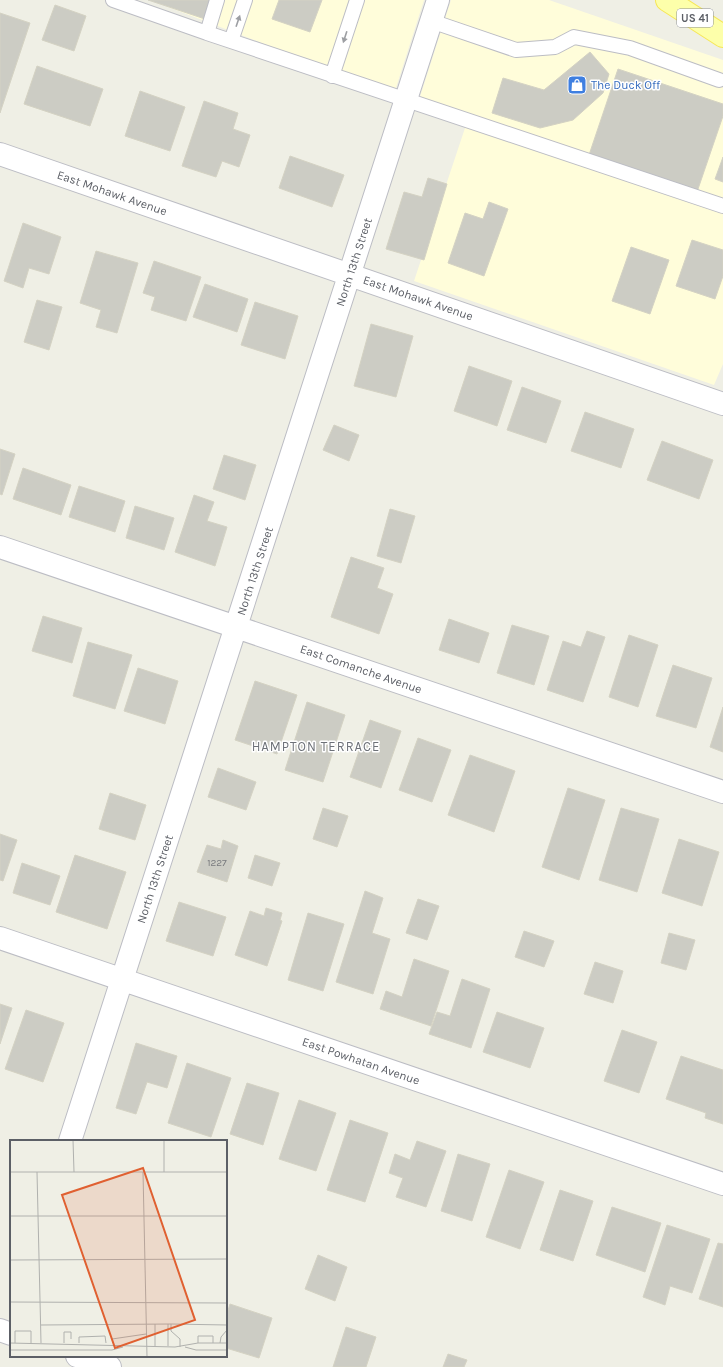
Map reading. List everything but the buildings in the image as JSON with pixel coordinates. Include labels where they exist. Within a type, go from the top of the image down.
[{"type":"main road","name":"US 41","points":[[667,0],[723,36]]},
{"type":"street","name":"North 13th Street","points":[[70,1140],[438,0]]},
{"type":"street","name":"East Mohawk Avenue","points":[[0,154],[723,404]]},
{"type":"street","name":"East Comanche Avenue","points":[[0,547],[723,792]]},
{"type":"street","name":"East Powhatan Avenue","points":[[0,938],[723,1184]]},
{"type":"street","points":[[80,1357],[110,1367]]},
{"type":"lane","points":[[113,0],[230,42],[723,206]]},
{"type":"lane","points":[[207,33],[217,0]]},
{"type":"lane","points":[[230,42],[245,0]]},
{"type":"lane","points":[[332,76],[357,0]]},
{"type":"lane","points":[[431,21],[516,50],[555,47],[574,37],[623,47],[719,80]]},
{"type":"shaded area","points":[[150,0],[424,0],[394,94]]},
{"type":"shaded area","points":[[451,0],[549,0],[723,60],[723,364],[714,385],[414,281],[467,122],[418,103]]},
{"type":"place","name":"The Duck Off","points":[[577,85]]},
{"type":"district","name":"HAMPTON TERRACE","points":[[316,746]]}]
